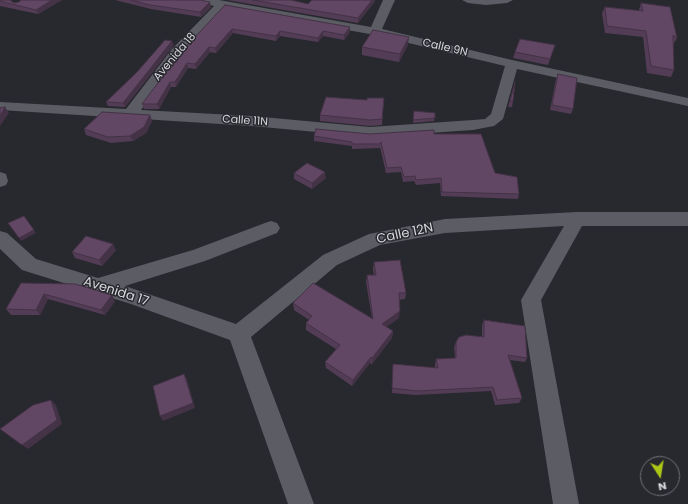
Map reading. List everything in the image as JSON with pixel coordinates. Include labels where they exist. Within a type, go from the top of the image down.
[{"type":"street","name":"Calle 9N","points":[[200,0],[375,31],[512,64],[688,102]]},
{"type":"street","points":[[375,31],[389,0]]},
{"type":"street","points":[[468,0],[497,1]]},
{"type":"street","name":"Avenida 18","points":[[130,113],[177,52],[222,4]]},
{"type":"street","name":"Calle 11N","points":[[0,106],[130,113],[370,132],[489,123],[498,116],[512,64]]},
{"type":"street","points":[[566,504],[531,300],[577,219]]},
{"type":"street","name":"Calle 12N","points":[[239,334],[330,260],[376,239],[445,226],[577,219],[688,219]]},
{"type":"street","points":[[99,286],[198,256],[271,228]]},
{"type":"street","name":"Avenida 17","points":[[0,238],[29,264],[99,286],[239,334]]},
{"type":"street","points":[[239,334],[301,504]]},
{"type":"building","points":[[0,0],[9,0],[14,3],[21,0],[52,0],[36,10]]},
{"type":"building","points":[[131,0],[200,0],[210,2],[200,12],[150,5]]},
{"type":"building","points":[[253,0],[291,0],[308,4],[312,0],[372,0],[358,18]]},
{"type":"building","points":[[641,3],[670,7],[677,38],[673,35],[674,70],[651,66],[646,31],[607,26],[605,7],[643,11]]},
{"type":"building","points":[[225,5],[350,27],[344,35],[323,31],[318,38],[280,31],[276,36],[232,29],[215,48],[209,47],[195,64],[187,63],[175,82],[170,82],[157,104],[142,104],[182,51]]},
{"type":"building","points":[[373,30],[409,37],[400,54],[362,47]]},
{"type":"building","points":[[520,39],[555,45],[550,59],[515,52]]},
{"type":"building","points":[[165,40],[172,41],[123,103],[106,102],[137,72]]},
{"type":"building","points":[[558,74],[577,78],[573,109],[552,105]]},
{"type":"building","points":[[515,82],[513,101],[510,101]]},
{"type":"building","points":[[326,97],[367,100],[367,98],[384,98],[382,119],[370,120],[320,115]]},
{"type":"building","points":[[5,107],[0,116],[0,108]]},
{"type":"building","points":[[414,111],[435,113],[435,118],[413,120]]},
{"type":"building","points":[[102,112],[150,115],[144,127],[130,136],[108,137],[84,129]]},
{"type":"building","points":[[316,129],[370,134],[434,130],[434,134],[481,134],[495,173],[517,177],[519,194],[442,192],[441,178],[416,180],[415,176],[404,177],[401,167],[387,168],[381,142],[380,144],[352,144],[352,142],[314,136]]},
{"type":"building","points":[[307,163],[325,172],[312,183],[294,173]]},
{"type":"building","points":[[24,216],[34,230],[19,238],[8,223]]},
{"type":"building","points":[[86,236],[113,244],[99,260],[72,252]]},
{"type":"building","points":[[400,260],[406,293],[399,293],[400,311],[382,324],[393,331],[353,380],[325,362],[340,345],[306,323],[312,316],[293,303],[313,283],[373,319],[367,275],[376,275],[374,262]]},
{"type":"building","points":[[21,283],[75,284],[112,295],[101,310],[44,294],[36,310],[6,309]]},
{"type":"building","points":[[484,320],[525,326],[527,358],[508,355],[522,398],[497,400],[493,387],[417,391],[392,388],[393,364],[438,368],[436,359],[456,358],[456,342],[459,337],[466,335],[484,337]]},
{"type":"building","points":[[184,374],[193,403],[160,416],[153,386]]},
{"type":"building","points":[[51,400],[57,420],[22,445],[0,429],[33,405]]}]
